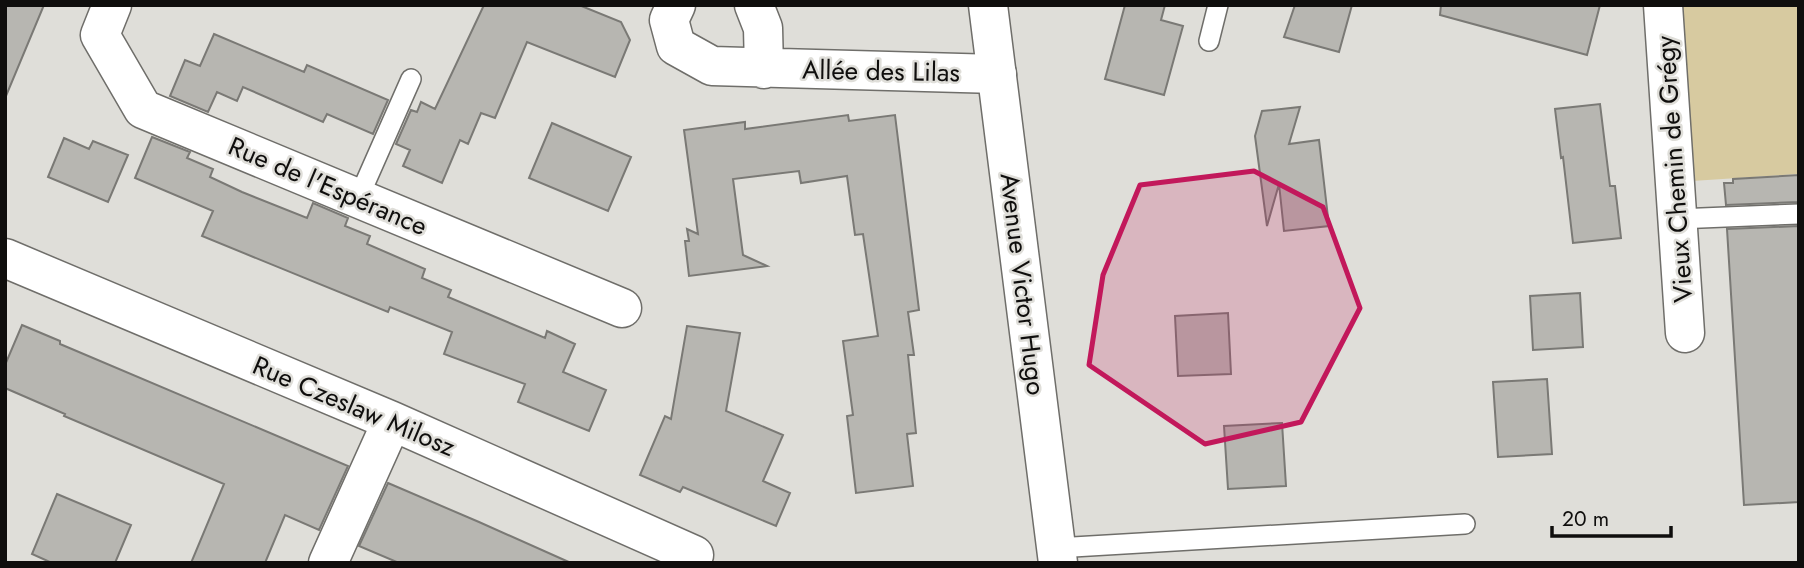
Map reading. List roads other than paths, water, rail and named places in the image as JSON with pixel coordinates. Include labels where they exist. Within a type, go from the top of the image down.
[{"type":"street","name":"Rue de l'Espérance","points":[[111,5],[100,35],[143,109],[622,308]]},
{"type":"street","name":"Allée des Lilas","points":[[676,5],[669,20],[676,46],[712,66],[997,74]]},
{"type":"street","name":"Allée des Lilas","points":[[754,5],[764,28],[764,69]]},
{"type":"street","name":"Avenue Victor Hugo","points":[[988,5],[1057,556]]},
{"type":"street","name":"Vieux Chemin de Grégy","points":[[1663,5],[1685,333]]},
{"type":"street","name":"Rue Czeslaw Milosz","points":[[5,258],[392,421],[694,555],[691,563]]},
{"type":"street","points":[[328,563],[392,421]]},
{"type":"lane","points":[[1209,41],[1218,5]]},
{"type":"lane","points":[[358,199],[411,79]]},
{"type":"lane","points":[[1677,219],[1799,214]]},
{"type":"lane","points":[[1057,556],[1465,524]]}]
